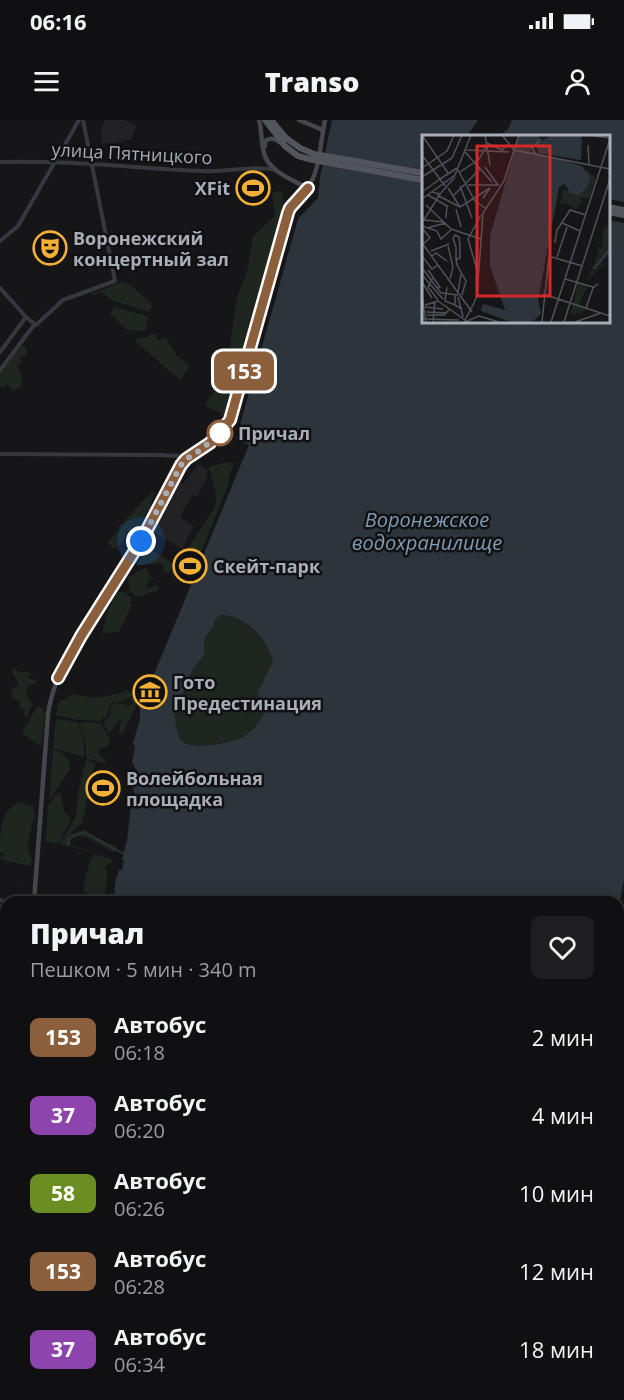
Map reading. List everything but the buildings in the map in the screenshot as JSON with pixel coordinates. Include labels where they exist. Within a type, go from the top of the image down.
[{"type":"main road","points":[[259,120],[266,158],[277,170],[308,187]]},
{"type":"main road","points":[[266,120],[285,146]]},
{"type":"main road","points":[[272,120],[284,136],[300,148],[314,154],[422,173]]},
{"type":"main road","points":[[301,120],[323,129]]},
{"type":"main road","points":[[34,896],[48,714],[52,694],[81,636],[141,541],[186,459],[210,443],[230,420],[288,213],[314,177],[325,120]]},
{"type":"main road","points":[[308,187],[271,164],[266,151],[266,141],[274,139],[304,158],[422,180]]},
{"type":"main road","points":[[290,178],[298,187],[295,202]]},
{"type":"main road","points":[[609,207],[624,210]]},
{"type":"main road","points":[[609,212],[624,215]]},
{"type":"street","points":[[0,241],[17,228],[53,163],[81,120]]},
{"type":"street","points":[[0,370],[35,325],[63,300],[115,281],[81,120]]},
{"type":"street","points":[[262,168],[266,164],[266,158]]},
{"type":"street","name":"улица Пятницкого","points":[[0,162],[143,166],[210,172],[262,168]]},
{"type":"street","points":[[262,168],[271,164]]},
{"type":"street","points":[[262,168],[277,170]]},
{"type":"street","points":[[0,288],[35,325]]},
{"type":"street","points":[[0,352],[26,317]]},
{"type":"street","points":[[0,454],[154,455],[179,456],[186,459]]},
{"type":"shaded area","points":[[105,120],[124,120],[137,126],[130,140],[115,144],[102,143],[101,128]]},
{"type":"shaded area","points":[[282,190],[284,209],[267,274],[228,412],[222,417],[219,412],[208,407],[206,402],[225,379],[228,370],[237,297],[247,272],[253,236],[275,216],[272,193]]},
{"type":"shaded area","points":[[122,282],[129,284],[152,304],[150,312],[111,300],[102,291],[91,294]]},
{"type":"shaded area","points":[[114,307],[148,316],[145,331],[127,330],[110,314]]},
{"type":"shaded area","points":[[156,334],[158,340],[166,338],[176,355],[188,364],[189,368],[180,380],[135,341],[137,338]]},
{"type":"shaded area","points":[[24,345],[27,350],[26,355],[20,358],[21,364],[17,366],[23,378],[22,386],[13,392],[7,384],[3,388],[0,386],[0,372],[19,347]]},
{"type":"shaded area","points":[[227,462],[234,463],[228,479],[229,483],[202,550],[196,561],[193,553],[187,559],[188,565],[184,564],[179,571],[179,577],[182,577],[184,571],[188,575],[180,581],[178,577],[171,574],[215,507],[216,494],[209,467]]},
{"type":"shaded area","points":[[198,464],[206,469],[208,475],[197,497],[192,495],[180,517],[194,526],[182,549],[149,530],[176,481],[183,484]]},
{"type":"shaded area","points":[[152,491],[155,492],[151,502],[152,510],[148,510],[141,522],[144,525],[141,530],[127,531],[120,545],[112,548],[108,541]]},
{"type":"shaded area","points":[[147,547],[174,564],[169,573],[162,571],[163,565],[160,563],[136,566]]},
{"type":"shaded area","points":[[146,567],[150,576],[156,579],[148,577],[146,587],[150,589],[157,585],[158,590],[141,596],[134,595],[128,589],[130,584],[127,578]]},
{"type":"shaded area","points":[[118,592],[125,592],[131,598],[132,605],[119,632],[102,633],[108,610]]},
{"type":"shaded area","points":[[220,615],[244,621],[263,640],[270,651],[273,661],[262,682],[259,700],[264,714],[251,731],[240,738],[214,745],[188,744],[182,741],[176,730],[174,706],[182,696],[193,669],[204,655],[204,639],[214,625],[213,621]]},
{"type":"shaded area","points":[[13,668],[20,672],[29,672],[27,678],[36,680],[35,684],[28,686],[25,692],[33,706],[28,718],[23,714],[25,711],[12,697],[14,694],[10,691],[19,684],[12,672]]},
{"type":"shaded area","points":[[127,690],[133,695],[123,701],[111,703],[106,718],[103,717],[101,721],[79,720],[56,715],[58,703],[72,694],[100,697]]},
{"type":"shaded area","points":[[133,696],[138,702],[122,735],[119,734],[121,717],[109,733],[103,723],[110,716],[111,706],[115,703],[125,704],[127,707],[133,703],[130,698]]},
{"type":"shaded area","points":[[38,705],[45,712],[41,747],[22,733]]},
{"type":"shaded area","points":[[56,719],[78,722],[84,743],[84,757],[53,748]]},
{"type":"shaded area","points":[[79,723],[101,724],[110,740],[109,745],[98,752],[105,759],[106,764],[86,758],[86,746]]},
{"type":"shaded area","points":[[53,749],[65,756],[69,761],[70,769],[49,801]]},
{"type":"shaded area","points":[[86,760],[95,763],[90,784],[92,787],[82,823],[71,834],[83,830],[117,848],[116,852],[112,851],[83,836],[71,839],[70,845],[107,856],[60,844],[76,816],[78,792]]},
{"type":"shaded area","points":[[60,793],[65,813],[71,818],[59,844],[46,841],[48,806]]},
{"type":"shaded area","points":[[19,802],[32,806],[35,811],[27,847],[32,859],[30,866],[0,858],[5,854],[0,852],[2,823],[8,811]]},
{"type":"shaded area","points":[[94,854],[113,861],[104,868],[107,872],[105,896],[88,896],[83,889]]},
{"type":"water","name":"Воронежское водохранилище","points":[[332,120],[478,120],[468,135],[422,135],[422,322],[609,322],[609,220],[624,223],[624,880],[621,896],[116,896],[119,870],[126,871],[122,870],[124,860],[122,860],[131,806],[135,797],[133,789],[137,771],[132,762],[135,748],[133,743],[140,719],[140,708],[249,445],[236,439],[298,219],[318,198]],"holes":[[[220,615],[238,619],[254,629],[266,644],[273,661],[258,692],[264,714],[251,731],[240,738],[215,744],[197,745],[183,742],[175,725],[174,706],[182,696],[193,669],[204,655],[204,639],[214,625],[214,621]]]},
{"type":"water","points":[[512,120],[624,120],[624,202],[609,199],[609,135],[500,135],[508,129]]},
{"type":"waterway","points":[[68,845],[70,837],[84,832],[124,854]]},
{"type":"bus line","name":"153","points":[[58,678],[81,636],[141,541],[181,465],[210,443],[230,420],[288,213],[308,188]]},
{"type":"place","name":"XFit","points":[[253,188]]},
{"type":"place","name":"Воронежский концертный зал","points":[[50,248]]},
{"type":"place","name":"Причал","points":[[220,433]]},
{"type":"place","name":"Скейт-парк","points":[[190,566]]},
{"type":"place","name":"Гото Предестинация","points":[[150,692]]},
{"type":"place","name":"Волейбольная площадка","points":[[103,788]]},
{"type":"route","points":[[141,541],[181,465],[220,433]]}]
